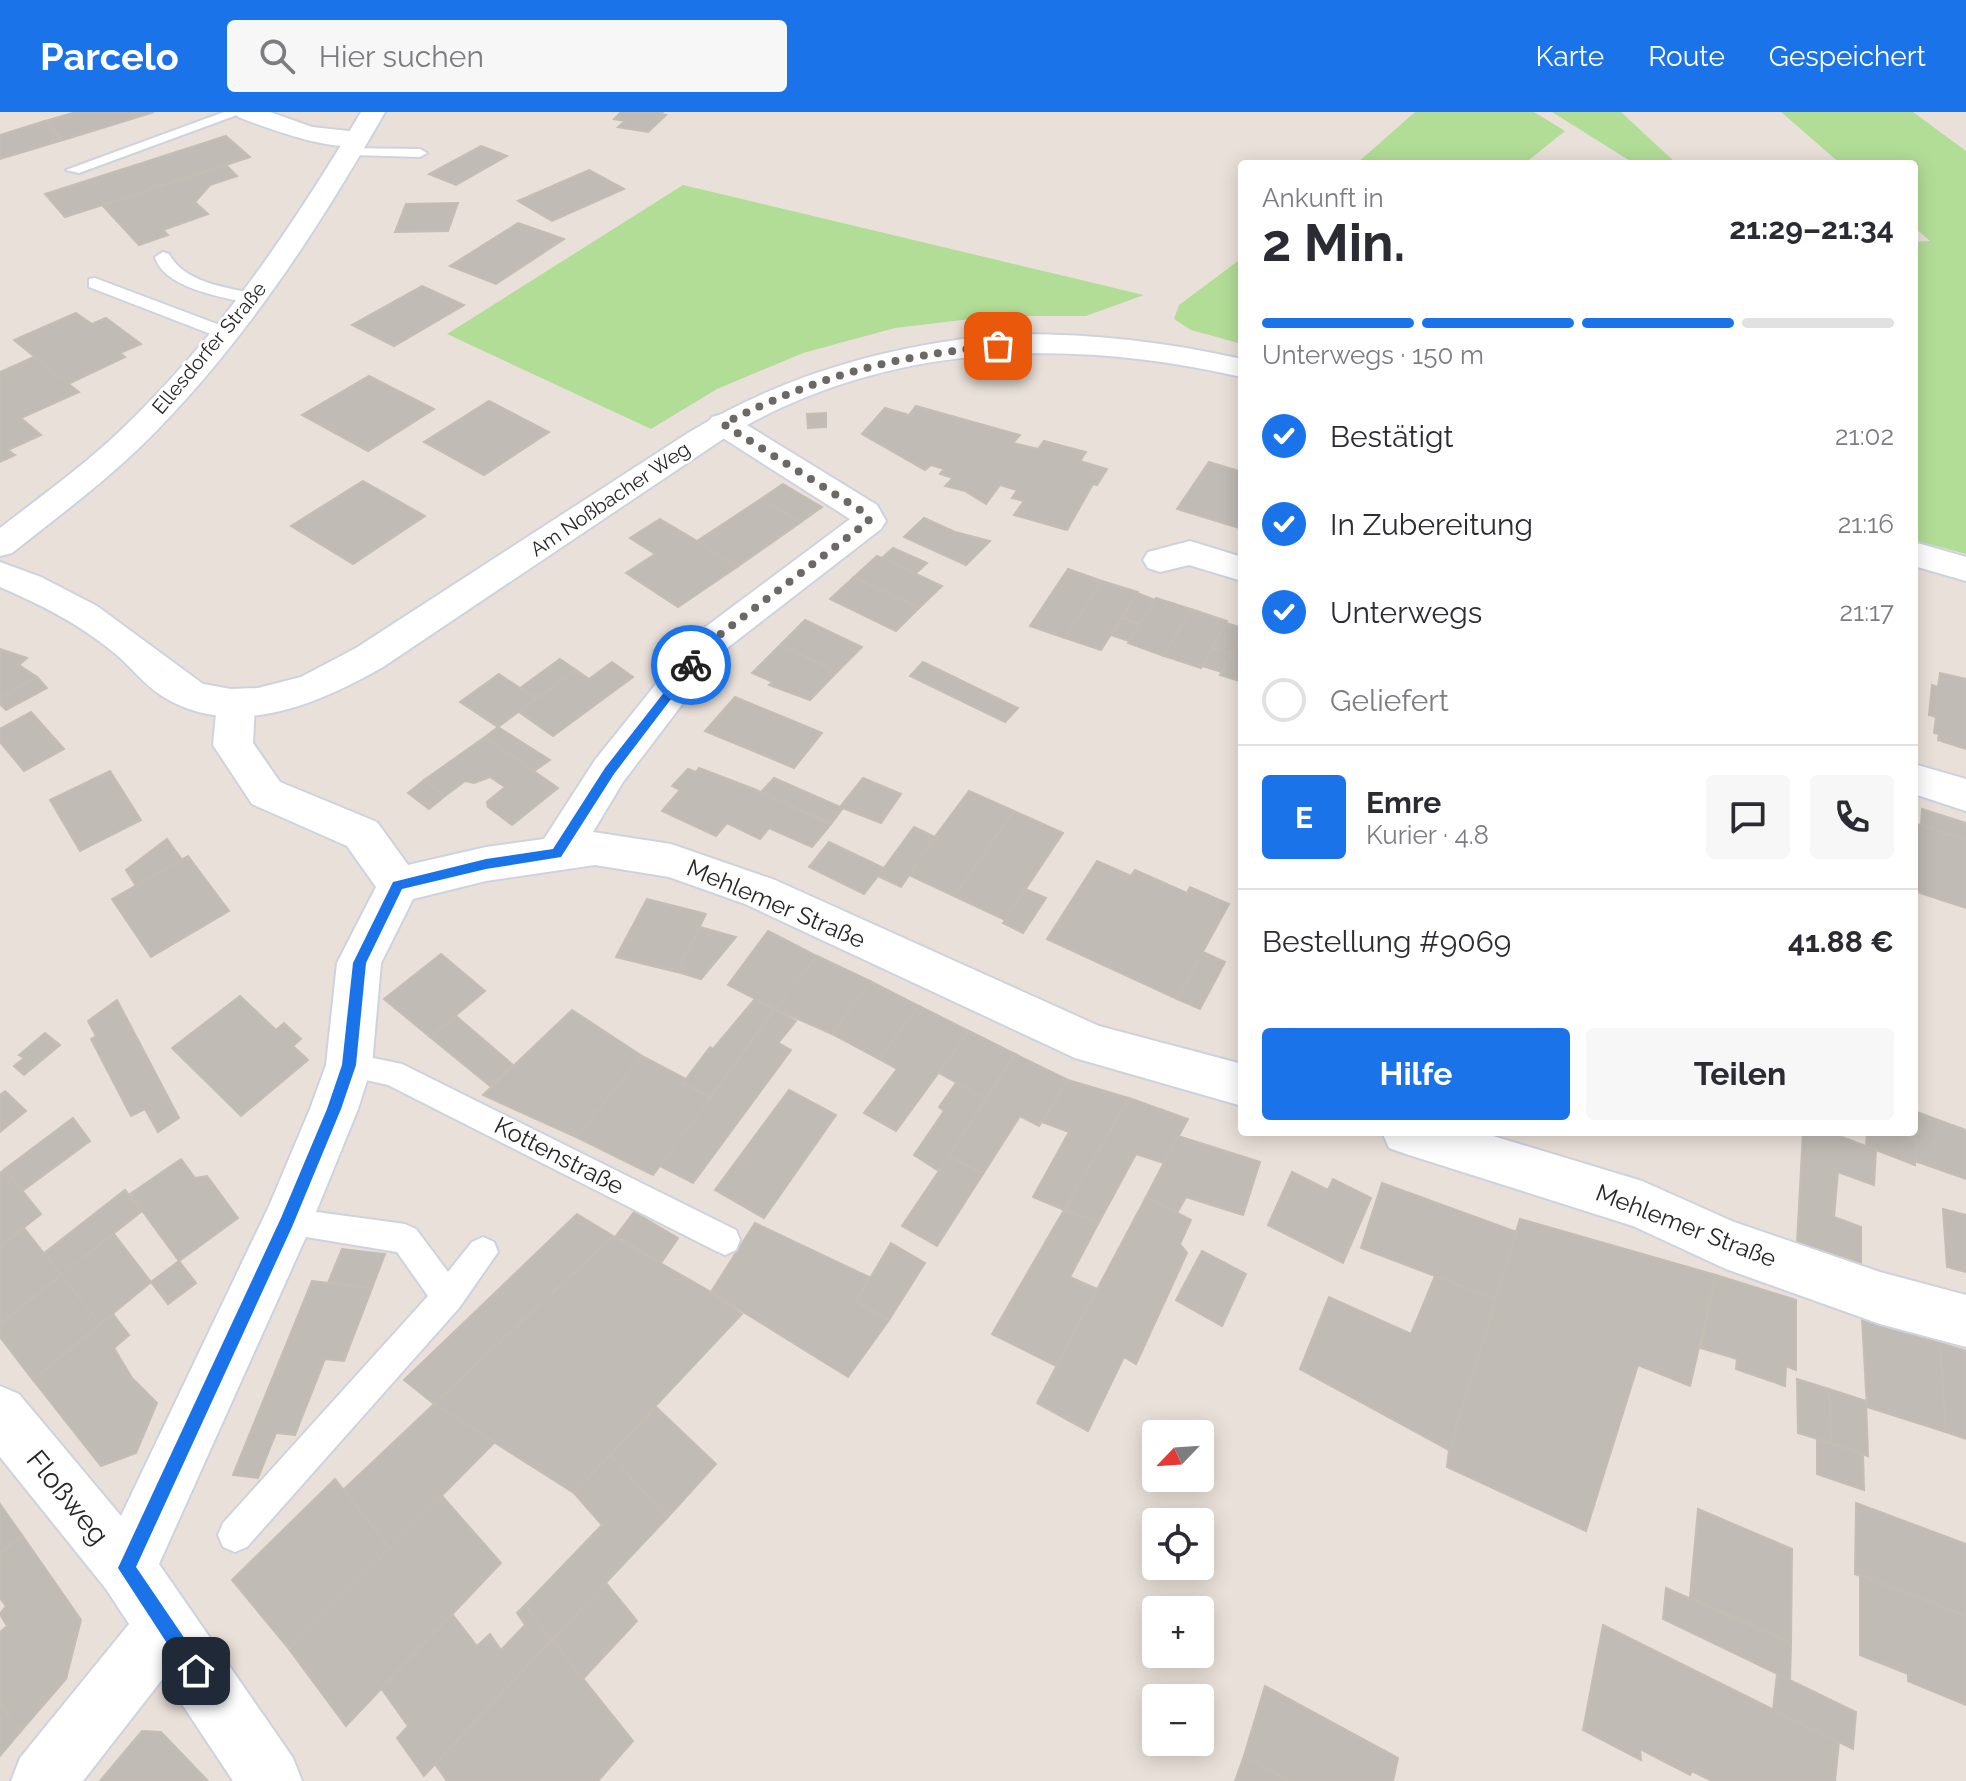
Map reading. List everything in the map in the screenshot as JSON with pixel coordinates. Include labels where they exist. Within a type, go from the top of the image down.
[{"type":"street","points":[[247,112],[309,134],[355,144]]},
{"type":"street","name":"Ellesdorfer Straße","points":[[0,545],[143,426],[227,334],[255,299],[373,112]]},
{"type":"street","name":"Am Noßbacher Weg","points":[[236,703],[290,695],[365,661],[723,424],[788,392],[859,367],[913,355],[972,348],[1091,342],[1181,354],[1238,367]]},
{"type":"street","points":[[557,854],[609,771],[709,643],[869,521],[865,513],[723,424]]},
{"type":"street","points":[[1160,560],[1190,553],[1238,568]]},
{"type":"street","points":[[1918,555],[1966,569]]},
{"type":"street","points":[[0,574],[32,586],[111,631],[179,691],[194,699],[236,703],[233,745],[266,793],[362,834],[398,885],[359,963],[371,1069],[287,1222],[127,1568]]},
{"type":"street","points":[[1918,780],[1966,795]]},
{"type":"street","name":"Mehlemer Straße","points":[[398,885],[486,864],[595,848],[671,861],[760,892],[1091,1044],[1238,1084]]},
{"type":"street","name":"Mehlemer Straße","points":[[1419,1136],[1642,1205],[1726,1244],[1880,1298],[1966,1321]]},
{"type":"street","name":"Floßweg","points":[[0,1413],[127,1568],[270,1781]]},
{"type":"street","points":[[43,1781],[166,1626]]},
{"type":"lane","points":[[74,170],[238,112]]},
{"type":"lane","points":[[355,144],[420,153]]},
{"type":"lane","points":[[163,257],[166,267],[205,288],[255,299]]},
{"type":"lane","points":[[95,283],[227,334]]},
{"type":"lane","name":"Kottenstraße","points":[[371,1069],[725,1240]]},
{"type":"lane","points":[[287,1222],[405,1239],[448,1297]]},
{"type":"lane","points":[[235,1535],[448,1297],[483,1252]]},
{"type":"green space","points":[[1415,112],[1534,112],[1565,131],[1529,160],[1361,160]]},
{"type":"green space","points":[[1552,112],[1621,112],[1673,160],[1629,160]]},
{"type":"green space","points":[[1781,112],[1913,112],[1966,151],[1966,554],[1918,541],[1918,242],[1930,241],[1918,230],[1918,160],[1836,160]]},
{"type":"green space","points":[[683,185],[1144,295],[1086,316],[996,316],[895,328],[803,353],[717,389],[651,429],[447,334]]},
{"type":"green space","points":[[1238,261],[1238,343],[1191,330],[1174,319],[1179,305]]},
{"type":"building","points":[[76,112],[154,112],[63,140],[45,121]]},
{"type":"building","points":[[621,112],[663,112],[661,114],[666,115],[648,132],[618,127],[625,121],[614,119]]},
{"type":"building","points":[[45,121],[63,140],[0,159],[0,135]]},
{"type":"building","points":[[226,136],[250,157],[158,187],[136,165]]},
{"type":"building","points":[[481,146],[507,156],[456,185],[429,174]]},
{"type":"building","points":[[136,165],[158,187],[65,217],[45,194]]},
{"type":"building","points":[[226,165],[237,176],[210,185],[195,202],[208,214],[191,220],[158,187]]},
{"type":"building","points":[[589,170],[624,189],[552,221],[518,201]]},
{"type":"building","points":[[158,187],[191,220],[163,230],[168,235],[139,245],[102,205]]},
{"type":"building","points":[[458,203],[448,231],[395,232],[406,204]]},
{"type":"building","points":[[518,223],[564,239],[496,284],[450,266]]},
{"type":"building","points":[[422,286],[464,305],[394,346],[352,325]]},
{"type":"building","points":[[76,313],[92,324],[106,318],[141,344],[120,353],[125,357],[68,384],[14,340]]},
{"type":"building","points":[[34,357],[79,392],[21,418],[41,435],[8,450],[15,455],[0,462],[0,372]]},
{"type":"building","points":[[369,376],[434,409],[368,451],[302,415]]},
{"type":"building","points":[[489,401],[549,432],[484,475],[424,442]]},
{"type":"building","points":[[916,406],[1020,435],[1013,443],[1038,449],[1044,441],[1086,452],[1080,461],[1107,469],[1097,485],[1093,484],[1067,530],[1014,515],[1024,501],[1012,498],[1017,490],[1000,485],[986,504],[965,491],[945,486],[953,478],[940,474],[944,469],[931,465],[925,470],[862,434],[885,408],[909,415]]},
{"type":"building","points":[[826,413],[826,427],[808,428],[807,414]]},
{"type":"building","points":[[1209,462],[1238,471],[1238,528],[1177,509]]},
{"type":"building","points":[[363,481],[425,516],[353,564],[291,526]]},
{"type":"building","points":[[783,484],[822,507],[801,522],[761,499]]},
{"type":"building","points":[[761,499],[801,522],[737,567],[697,541]]},
{"type":"building","points":[[924,518],[955,532],[990,541],[966,565],[904,537]]},
{"type":"building","points":[[660,519],[737,567],[678,607],[626,573],[655,554],[630,538]]},
{"type":"building","points":[[893,548],[927,563],[916,573],[882,558]]},
{"type":"building","points":[[877,556],[942,586],[919,608],[854,577]]},
{"type":"building","points":[[1068,569],[1102,581],[1065,638],[1030,626]]},
{"type":"building","points":[[854,577],[919,608],[896,631],[830,599]]},
{"type":"building","points":[[1102,581],[1138,592],[1101,650],[1065,638]]},
{"type":"building","points":[[1137,593],[1155,600],[1140,624],[1122,618]]},
{"type":"building","points":[[1156,598],[1191,609],[1164,656],[1128,643]]},
{"type":"building","points":[[1191,609],[1227,621],[1201,668],[1164,656]]},
{"type":"building","points":[[1122,618],[1140,624],[1129,641],[1111,635]]},
{"type":"building","points":[[805,620],[862,647],[837,672],[780,645]]},
{"type":"building","points":[[1226,623],[1238,627],[1238,638],[1232,654],[1212,648]]},
{"type":"building","points":[[1238,641],[1238,681],[1220,675]]},
{"type":"building","points":[[780,645],[837,672],[810,700],[769,685],[773,682],[752,673]]},
{"type":"building","points":[[1212,648],[1232,654],[1222,672],[1202,666]]},
{"type":"building","points":[[0,649],[27,658],[19,665],[37,677],[0,698]]},
{"type":"building","points":[[560,659],[576,670],[536,699],[519,689]]},
{"type":"building","points":[[612,662],[633,677],[553,736],[519,712],[576,670],[589,679]]},
{"type":"building","points":[[923,662],[1018,708],[1005,722],[910,676]]},
{"type":"building","points":[[1940,673],[1966,679],[1966,749],[1938,740],[1939,734],[1934,733],[1936,717],[1929,715],[1932,685],[1938,687]]},
{"type":"building","points":[[499,674],[536,699],[498,727],[460,702]]},
{"type":"building","points":[[37,677],[47,688],[6,710],[0,704],[0,698]]},
{"type":"building","points":[[735,697],[822,733],[794,768],[705,731]]},
{"type":"building","points":[[31,712],[64,749],[24,771],[0,742],[0,729]]},
{"type":"building","points":[[498,727],[550,760],[534,771],[485,737]]},
{"type":"building","points":[[485,737],[558,788],[512,825],[488,807],[487,802],[505,787],[490,777],[474,783],[465,781],[445,796],[424,780]]},
{"type":"building","points":[[699,768],[831,824],[812,847],[769,828],[760,839],[727,823],[716,836],[662,811],[680,790],[672,786],[688,769],[696,772]]},
{"type":"building","points":[[110,771],[141,820],[80,851],[50,800]]},
{"type":"building","points":[[774,778],[843,808],[831,824],[761,792]]},
{"type":"building","points":[[863,778],[901,794],[881,823],[840,807]]},
{"type":"building","points":[[424,780],[445,796],[429,809],[408,793]]},
{"type":"building","points":[[969,791],[1014,811],[954,896],[907,874]]},
{"type":"building","points":[[1922,809],[1966,823],[1966,840],[1921,825]]},
{"type":"building","points":[[1014,811],[1063,833],[1005,920],[954,896]]},
{"type":"building","points":[[1918,824],[1966,840],[1966,908],[1918,892]]},
{"type":"building","points":[[914,827],[935,837],[901,887],[878,876]]},
{"type":"building","points":[[167,839],[182,860],[136,886],[126,870]]},
{"type":"building","points":[[829,842],[884,868],[864,894],[809,867]]},
{"type":"building","points":[[188,856],[229,911],[151,957],[112,899]]},
{"type":"building","points":[[1097,861],[1131,876],[1135,870],[1187,893],[1190,887],[1229,904],[1177,999],[1047,939]]},
{"type":"building","points":[[1025,889],[1046,898],[1023,933],[1003,923]]},
{"type":"building","points":[[647,899],[706,914],[677,972],[616,957]]},
{"type":"building","points":[[700,927],[736,937],[701,979],[677,972]]},
{"type":"building","points":[[768,931],[817,956],[775,1009],[728,985]]},
{"type":"building","points":[[1203,952],[1225,962],[1200,1009],[1177,999]]},
{"type":"building","points":[[441,954],[485,991],[430,1037],[384,999]]},
{"type":"building","points":[[817,956],[870,981],[832,1034],[775,1009]]},
{"type":"building","points":[[870,981],[919,1006],[879,1059],[832,1034]]},
{"type":"building","points":[[240,996],[276,1030],[284,1023],[301,1039],[293,1046],[308,1060],[241,1116],[172,1048]]},
{"type":"building","points":[[117,1000],[179,1118],[158,1132],[145,1109],[131,1116],[91,1039],[96,1036],[88,1021]]},
{"type":"building","points":[[754,1000],[775,1009],[711,1098],[683,1083],[710,1047],[713,1049]]},
{"type":"building","points":[[919,1006],[969,1031],[896,1131],[864,1113],[897,1069],[879,1059]]},
{"type":"building","points":[[775,1009],[796,1021],[778,1043],[791,1050],[693,1183],[660,1166]]},
{"type":"building","points":[[572,1010],[642,1056],[576,1137],[483,1095]]},
{"type":"building","points":[[456,1016],[513,1065],[490,1086],[430,1037]]},
{"type":"building","points":[[969,1031],[1015,1054],[986,1099],[939,1073]]},
{"type":"building","points":[[45,1033],[60,1045],[24,1075],[14,1066],[24,1058],[19,1055]]},
{"type":"building","points":[[1015,1054],[1068,1080],[1039,1126],[1020,1116],[983,1174],[949,1156]]},
{"type":"building","points":[[642,1056],[686,1079],[683,1083],[711,1098],[653,1175],[576,1137]]},
{"type":"building","points":[[1068,1080],[1129,1098],[1064,1210],[1033,1197],[1069,1132],[1042,1122]]},
{"type":"building","points":[[956,1083],[986,1099],[939,1171],[914,1155],[944,1111],[939,1107]]},
{"type":"building","points":[[789,1090],[836,1115],[764,1218],[715,1190]]},
{"type":"building","points":[[5,1091],[26,1111],[0,1132],[0,1095]]},
{"type":"building","points":[[1129,1098],[1188,1119],[1164,1163],[1136,1154],[1099,1222],[1064,1210]]},
{"type":"building","points":[[1918,1112],[1966,1130],[1966,1179],[1915,1161],[1917,1140],[1905,1136],[1918,1136]]},
{"type":"building","points":[[73,1118],[90,1141],[22,1191],[5,1169]]},
{"type":"building","points":[[1178,1136],[1260,1162],[1243,1215],[1186,1197],[1177,1213],[1146,1197]]},
{"type":"building","points":[[1803,1136],[1839,1136],[1876,1150],[1874,1185],[1838,1172],[1834,1217],[1861,1227],[1861,1264],[1797,1243]]},
{"type":"building","points":[[1867,1136],[1906,1136],[1917,1140],[1915,1165],[1866,1146]]},
{"type":"building","points":[[949,1156],[983,1174],[937,1246],[902,1226]]},
{"type":"building","points":[[181,1159],[195,1178],[207,1176],[238,1218],[179,1261],[130,1194]]},
{"type":"building","points":[[5,1169],[41,1214],[0,1246],[0,1173]]},
{"type":"building","points":[[1292,1172],[1328,1190],[1333,1179],[1371,1198],[1343,1263],[1268,1225]]},
{"type":"building","points":[[1382,1183],[1517,1232],[1496,1299],[1361,1248]]},
{"type":"building","points":[[125,1190],[142,1211],[61,1275],[43,1254]]},
{"type":"building","points":[[1146,1197],[1191,1220],[1180,1244],[1187,1253],[1136,1364],[1124,1357],[1088,1431],[1037,1403]]},
{"type":"building","points":[[1943,1209],[1966,1215],[1966,1272],[1947,1267]]},
{"type":"building","points":[[1064,1210],[1099,1222],[1070,1277],[1097,1289],[1056,1366],[992,1334]]},
{"type":"building","points":[[634,1212],[678,1238],[661,1263],[616,1236]]},
{"type":"building","points":[[577,1214],[613,1236],[434,1404],[404,1380]]},
{"type":"building","points":[[1520,1219],[1716,1275],[1690,1386],[1638,1365],[1586,1531],[1447,1467],[1449,1450]]},
{"type":"building","points":[[755,1223],[869,1277],[856,1302],[889,1320],[848,1377],[711,1292]]},
{"type":"building","points":[[24,1228],[61,1275],[0,1324],[0,1246]]},
{"type":"building","points":[[114,1234],[151,1282],[100,1324],[61,1275]]},
{"type":"building","points":[[613,1236],[711,1292],[742,1314],[574,1493],[434,1404]]},
{"type":"building","points":[[891,1243],[925,1263],[889,1320],[856,1302]]},
{"type":"building","points":[[342,1249],[385,1254],[372,1288],[328,1283]]},
{"type":"building","points":[[1202,1251],[1246,1274],[1222,1326],[1176,1300]]},
{"type":"building","points":[[179,1261],[196,1283],[168,1304],[151,1282]]},
{"type":"building","points":[[61,1275],[100,1324],[33,1380],[0,1337],[0,1324]]},
{"type":"building","points":[[1716,1275],[1796,1300],[1796,1370],[1786,1366],[1785,1386],[1736,1369],[1737,1359],[1701,1348]]},
{"type":"building","points":[[1435,1276],[1496,1299],[1449,1450],[1300,1369],[1329,1297],[1411,1334]]},
{"type":"building","points":[[312,1281],[372,1288],[344,1361],[325,1359],[295,1435],[276,1433],[258,1478],[233,1475]]},
{"type":"building","points":[[113,1314],[129,1335],[114,1348],[132,1378],[157,1403],[136,1453],[101,1466],[33,1380]]},
{"type":"building","points":[[1862,1319],[1940,1343],[1946,1432],[1867,1407]]},
{"type":"building","points":[[1940,1343],[1966,1351],[1966,1439],[1946,1432]]},
{"type":"building","points":[[1797,1379],[1829,1389],[1831,1443],[1798,1433]]},
{"type":"building","points":[[1829,1389],[1866,1401],[1868,1456],[1831,1443]]},
{"type":"building","points":[[434,1404],[495,1442],[390,1548],[343,1490]]},
{"type":"building","points":[[656,1407],[716,1464],[667,1518],[611,1455]]},
{"type":"building","points":[[1817,1439],[1863,1454],[1864,1490],[1817,1474]]},
{"type":"building","points":[[611,1455],[667,1518],[552,1640],[525,1605],[602,1525],[574,1493]]},
{"type":"building","points":[[335,1479],[390,1548],[289,1649],[232,1580]]},
{"type":"building","points":[[442,1496],[501,1563],[346,1726],[289,1649]]},
{"type":"building","points":[[1856,1503],[1966,1544],[1966,1616],[1855,1574]]},
{"type":"building","points":[[0,1504],[22,1535],[0,1554]]},
{"type":"building","points":[[1698,1509],[1792,1549],[1791,1643],[1690,1597]]},
{"type":"building","points":[[22,1535],[81,1620],[66,1679],[21,1731],[0,1704],[0,1632],[7,1626],[0,1614],[6,1606],[0,1598],[0,1554]]},
{"type":"building","points":[[1860,1575],[1966,1616],[1966,1705],[1908,1681],[1908,1674],[1860,1655]]},
{"type":"building","points":[[606,1583],[637,1621],[583,1679],[552,1640]]},
{"type":"building","points":[[1666,1588],[1791,1643],[1790,1680],[1663,1619]]},
{"type":"building","points":[[525,1605],[552,1640],[424,1776],[397,1738],[408,1726],[381,1688],[452,1614],[477,1646],[490,1634],[501,1650],[525,1625],[517,1613]]},
{"type":"building","points":[[1603,1625],[1839,1742],[1835,1781],[1712,1781],[1692,1771],[1690,1775],[1640,1749],[1641,1760],[1583,1730]]},
{"type":"building","points":[[552,1640],[633,1741],[598,1781],[447,1781],[435,1764]]},
{"type":"building","points":[[1777,1674],[1856,1712],[1853,1749],[1773,1710]]},
{"type":"building","points":[[1265,1686],[1398,1758],[1393,1781],[1289,1781],[1244,1756]]},
{"type":"building","points":[[0,1704],[21,1731],[0,1756]]},
{"type":"building","points":[[142,1731],[161,1732],[208,1781],[100,1781]]},
{"type":"building","points":[[1244,1756],[1289,1781],[1235,1781]]},
{"type":"way so far","points":[[691,665],[709,643],[869,521],[865,513],[723,424],[795,389],[859,367],[913,355],[998,346]]},
{"type":"route","points":[[196,1671],[127,1568],[287,1222],[334,1109],[349,1065],[359,963],[398,885],[486,864],[557,854],[609,771],[691,665]]}]
